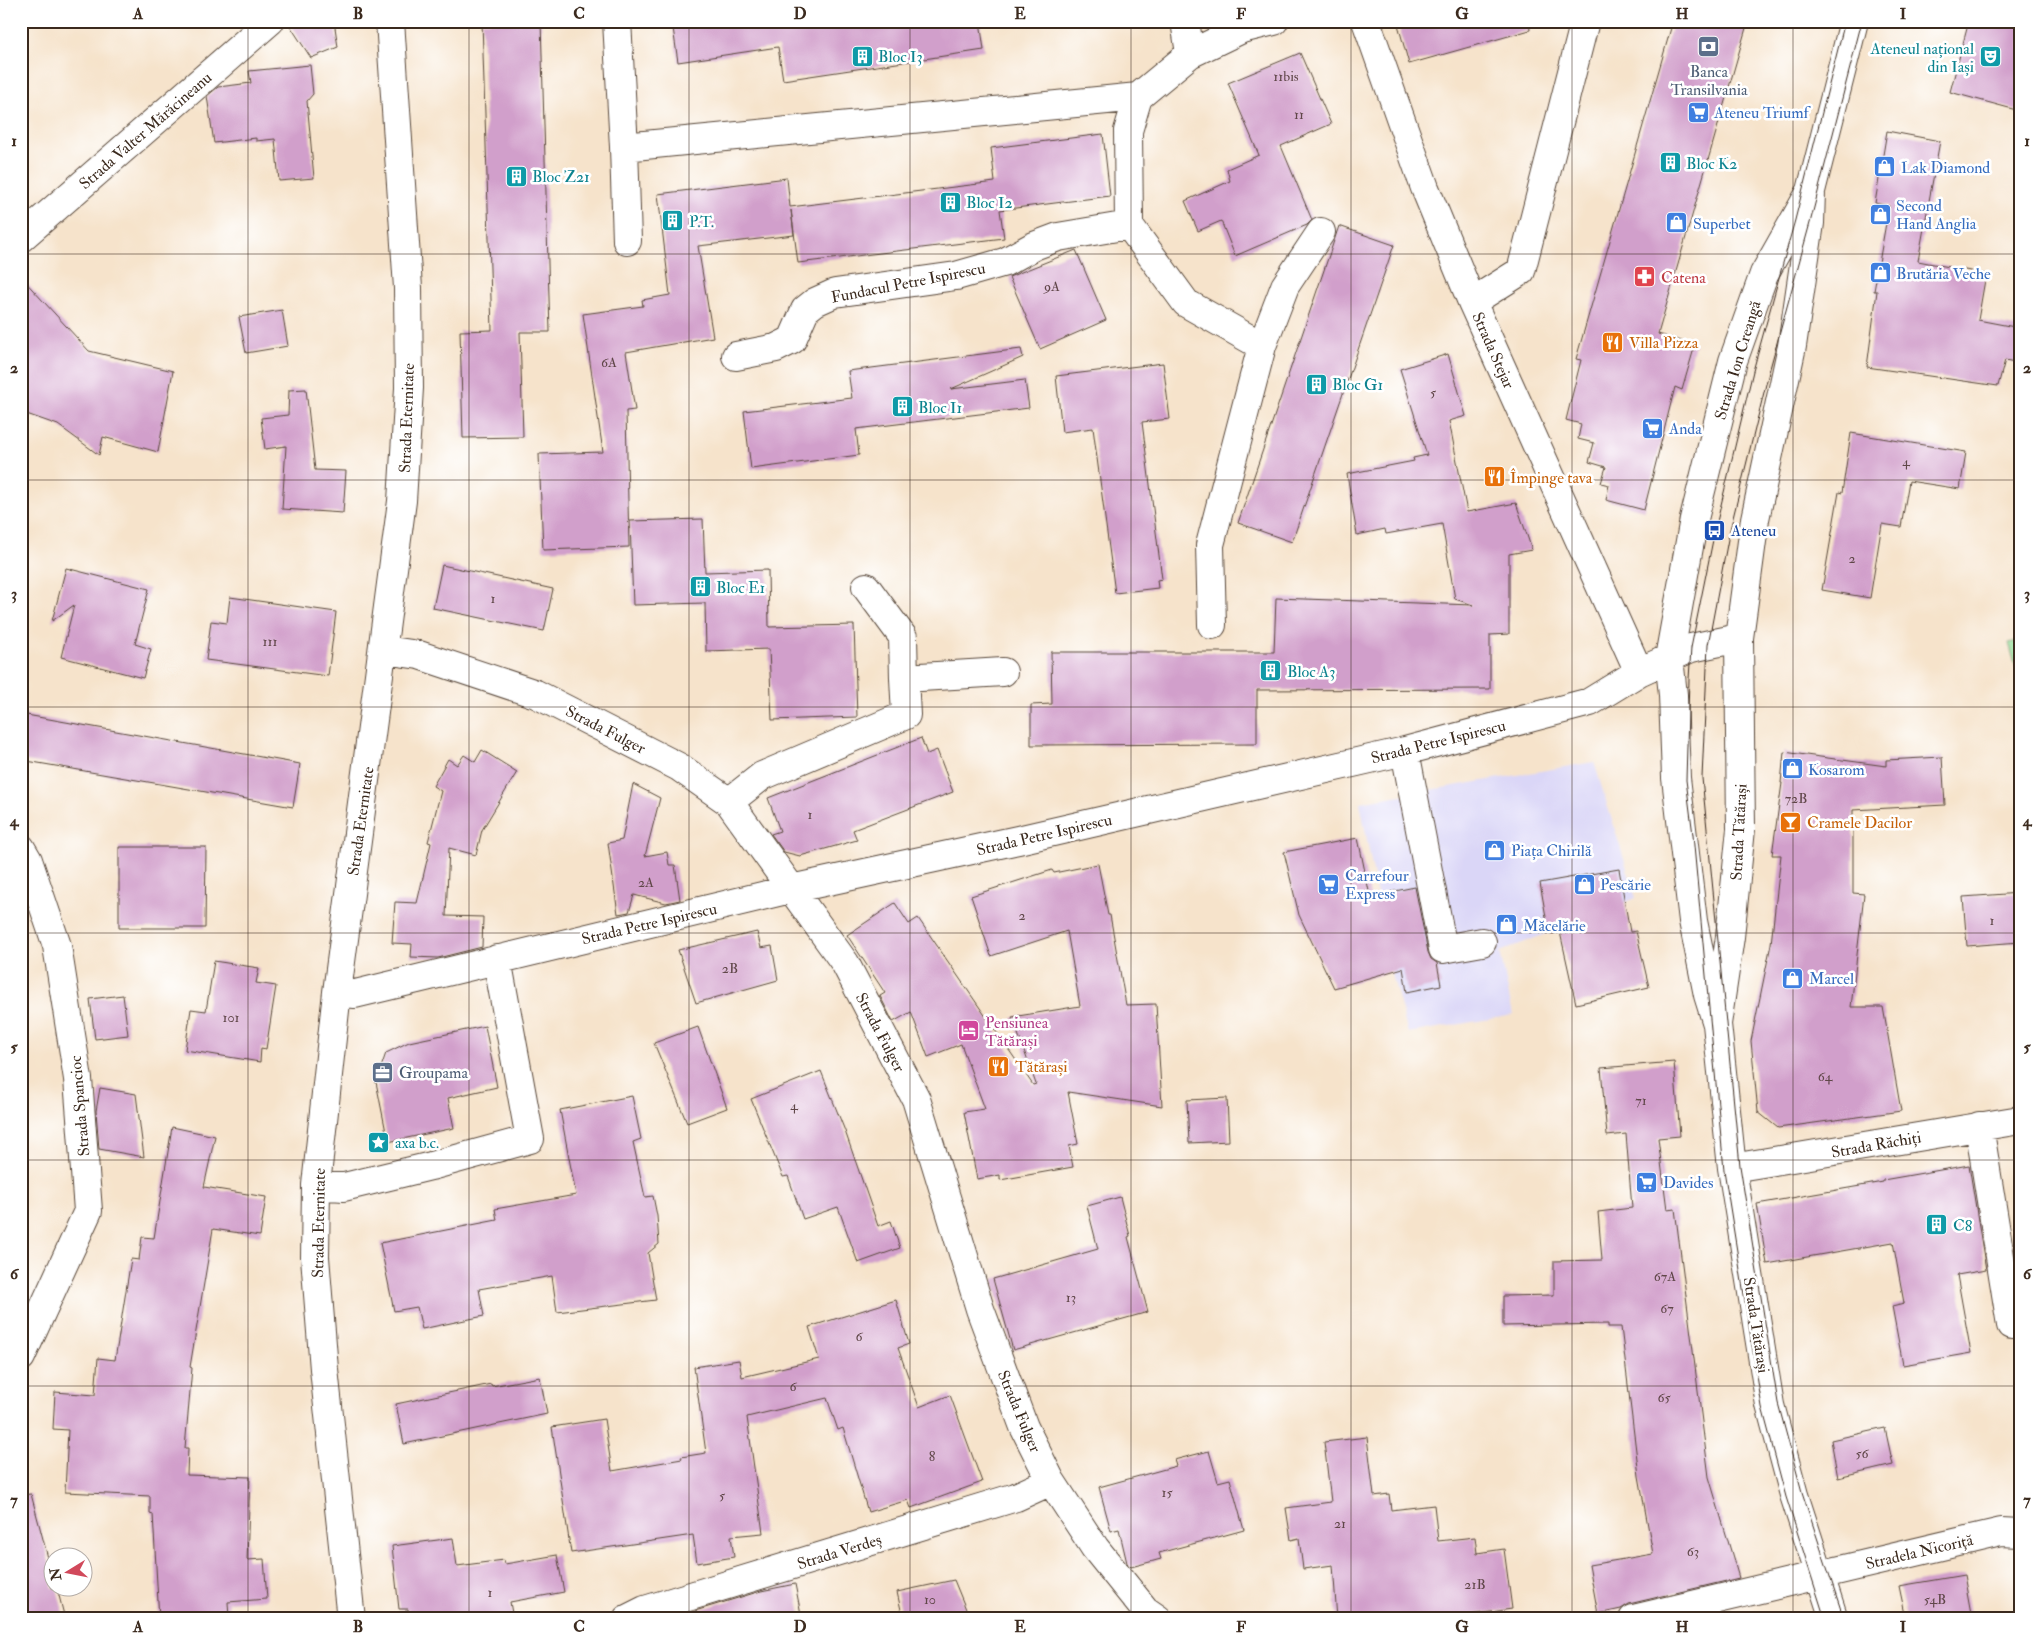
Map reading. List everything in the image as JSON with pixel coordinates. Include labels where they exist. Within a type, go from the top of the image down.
[{"type":"street","name":"Strada Valter Mărăcineanu","points":[[21,238],[270,21]]},
{"type":"street","name":"Strada Eternitate","points":[[351,1619],[316,1276],[316,1185],[337,992],[384,650],[402,501],[409,388],[408,288],[390,21]]},
{"type":"street","points":[[617,21],[627,241]]},
{"type":"street","points":[[1185,21],[1190,54]]},
{"type":"street","points":[[1262,346],[1186,303],[1129,225],[1128,131],[1138,98],[1190,54],[1242,29],[1274,21]]},
{"type":"street","name":"Strada Stejar","points":[[1366,21],[1425,188],[1472,302],[1639,672]]},
{"type":"street","points":[[1472,302],[1521,271],[1585,21]]},
{"type":"street","name":"Strada Ion Creangă","points":[[1739,638],[1755,519],[1792,346],[1810,223],[1811,191],[1854,21]]},
{"type":"street","points":[[624,147],[1138,98]]},
{"type":"street","name":"Strada Ion Creangă","points":[[1670,658],[1694,519],[1733,361],[1764,274],[1811,191]]},
{"type":"street","name":"Fundacul Petre Ispirescu","points":[[736,356],[776,348],[792,340],[805,310],[834,293],[956,276],[1005,262],[1034,246],[1058,237],[1129,225]]},
{"type":"street","points":[[1212,625],[1210,545],[1262,346],[1285,286],[1321,232]]},
{"type":"street","points":[[729,802],[762,776],[906,715],[903,637],[866,587]]},
{"type":"street","name":"Strada Petre Ispirescu","points":[[337,992],[355,994],[791,889],[1018,840],[1404,751],[1590,702],[1639,672],[1691,648],[1739,638]]},
{"type":"street","name":"Strada Tătărași","points":[[1717,1024],[1730,937],[1741,830],[1739,638]]},
{"type":"street","name":"Strada Fulger","points":[[384,650],[419,655],[536,694],[679,767],[729,802],[845,962],[916,1099],[980,1309],[1024,1427],[1051,1481],[1095,1548],[1145,1610],[1158,1619]]},
{"type":"street","name":"Strada Tătărași","points":[[1670,658],[1676,778],[1693,921],[1708,995],[1717,1024],[1732,1168],[1770,1405],[1794,1495],[1834,1619]]},
{"type":"street","points":[[904,678],[1003,672]]},
{"type":"street","points":[[1404,751],[1443,950],[1482,942]]},
{"type":"street","name":"Strada Spancioc","points":[[21,848],[28,860],[57,946],[78,1079],[88,1211],[21,1357]]},
{"type":"street","points":[[316,1185],[344,1187],[530,1139],[497,959]]},
{"type":"street","name":"Strada Răchiți","points":[[1732,1168],[2020,1120]]},
{"type":"street","points":[[1979,1126],[2011,1325]]},
{"type":"street","name":"Strada Verdeș","points":[[627,1619],[646,1610],[1016,1497],[1051,1481]]},
{"type":"street","name":"Stradela Nicoriță","points":[[1820,1575],[2001,1532],[2020,1533]]},
{"type":"street","points":[[1633,1619],[1820,1575]]},
{"type":"shaded area","name":"Piața Chirilă","points":[[1594,762],[1636,898],[1500,952],[1513,1015],[1408,1033],[1392,974],[1360,802]]},
{"type":"green space","points":[[2020,640],[2020,682],[2009,643]]},
{"type":"building","points":[[287,21],[334,21],[338,47],[311,58]]},
{"type":"building","name":"Bloc Z21","points":[[541,21],[550,332],[520,332],[523,437],[463,438],[460,331],[492,330],[482,22]]},
{"type":"building","name":"Bloc I3","points":[[672,21],[980,21],[984,50],[783,80],[778,47],[678,62]]},
{"type":"building","points":[[1397,21],[1529,21],[1530,30],[1409,64]]},
{"type":"building","points":[[1673,21],[1748,21],[1658,334],[1695,345],[1682,390],[1675,387],[1644,510],[1606,500],[1609,485],[1601,483],[1606,467],[1589,462],[1594,443],[1578,439],[1581,424],[1566,420],[1581,360],[1576,359]]},
{"type":"building","name":"Ateneul național din Iași","points":[[1969,21],[2020,21],[2020,111],[1950,92]]},
{"type":"building","points":[[1300,53],[1331,124],[1281,146],[1312,220],[1307,225],[1235,256],[1221,221],[1198,231],[1185,201],[1230,181],[1227,169],[1259,155],[1228,83]]},
{"type":"building","points":[[310,65],[313,94],[307,101],[314,178],[279,181],[275,139],[256,141],[256,138],[214,143],[207,96],[218,87],[251,83],[249,71]]},
{"type":"building","points":[[1887,131],[1940,141],[1918,261],[1986,274],[1978,320],[2020,328],[2020,363],[2005,360],[1998,386],[1867,367],[1877,291],[1874,291],[1889,206],[1875,203]]},
{"type":"building","points":[[1103,134],[1110,196],[1000,210],[1004,238],[798,263],[791,210],[794,235],[698,246],[713,337],[626,352],[635,410],[626,411],[629,547],[543,550],[539,454],[603,452],[583,314],[643,306],[642,300],[670,295],[658,194],[787,178],[790,207],[995,182],[991,148]]},
{"type":"building","name":"Bloc G1","points":[[1339,226],[1394,245],[1292,542],[1238,523]]},
{"type":"building","points":[[1076,250],[1106,320],[1040,349],[1009,277]]},
{"type":"building","points":[[21,277],[89,351],[173,371],[158,452],[103,437],[99,455],[58,425],[21,412]]},
{"type":"building","points":[[282,310],[288,346],[246,353],[239,317]]},
{"type":"building","name":"Bloc I1","points":[[1021,349],[1023,357],[951,389],[1025,380],[1029,408],[856,429],[859,455],[751,469],[744,411],[852,398],[848,371]]},
{"type":"building","name":"Bloc A3","points":[[1448,354],[1466,416],[1449,421],[1467,512],[1516,503],[1532,550],[1509,554],[1509,634],[1490,635],[1490,689],[1257,690],[1257,744],[1031,745],[1031,705],[1052,704],[1051,652],[1274,652],[1276,598],[1473,605],[1455,599],[1442,524],[1386,534],[1385,529],[1357,535],[1347,474],[1414,461],[1413,458],[1427,455],[1400,369]]},
{"type":"building","points":[[1163,363],[1170,419],[1142,422],[1162,579],[1157,580],[1158,588],[1115,593],[1093,428],[1062,432],[1056,376]]},
{"type":"building","points":[[306,389],[315,470],[346,471],[343,513],[282,509],[286,446],[265,449],[261,418],[288,415],[289,390]]},
{"type":"building","points":[[1851,433],[1966,452],[1960,489],[1909,481],[1901,527],[1882,524],[1870,598],[1822,590],[1839,492],[1842,493]]},
{"type":"building","name":"Bloc E1","points":[[703,519],[705,572],[768,570],[769,627],[854,625],[857,717],[772,720],[769,649],[706,651],[705,603],[633,605],[630,521]]},
{"type":"building","points":[[442,565],[553,589],[544,631],[433,608]]},
{"type":"building","points":[[66,568],[149,589],[135,644],[151,649],[143,678],[61,657],[74,605],[52,621]]},
{"type":"building","points":[[230,597],[336,612],[328,676],[206,660],[211,621],[227,623]]},
{"type":"building","points":[[21,714],[300,764],[293,807],[21,760]]},
{"type":"building","points":[[921,738],[927,754],[937,750],[953,792],[853,830],[857,840],[800,856],[784,852],[771,834],[780,831],[768,798]]},
{"type":"building","points":[[482,750],[517,772],[482,830],[476,855],[449,848],[446,916],[483,917],[482,947],[438,958],[411,957],[412,944],[392,943],[395,902],[417,903],[431,843],[428,842],[441,791],[433,786],[448,759],[457,765],[464,755],[475,762]]},
{"type":"building","points":[[1784,752],[1886,766],[1886,760],[1942,757],[1945,805],[1853,810],[1853,893],[1864,894],[1851,1007],[1883,1007],[1901,1111],[1778,1128],[1758,1112],[1751,1041],[1771,944],[1781,855],[1772,855],[1782,783]]},
{"type":"building","points":[[633,784],[660,798],[645,856],[667,852],[669,865],[675,865],[680,900],[666,903],[634,895],[629,912],[618,914],[608,843],[622,840]]},
{"type":"building","name":"Carrefour Express","points":[[1358,838],[1370,896],[1415,887],[1428,952],[1431,959],[1437,963],[1441,985],[1407,992],[1403,968],[1334,988],[1299,915],[1284,852]]},
{"type":"building","points":[[119,847],[206,847],[205,928],[119,928]]},
{"type":"building","points":[[1098,864],[1108,915],[1110,915],[1126,1005],[1156,1004],[1162,1106],[1068,1092],[1078,1144],[1069,1146],[1073,1167],[1000,1180],[1000,1175],[977,1179],[964,1112],[985,1109],[961,1044],[928,1057],[911,1012],[893,1022],[880,996],[885,993],[847,935],[895,903],[909,924],[918,918],[1033,1085],[1036,1084],[1012,1017],[1080,1006],[1067,931],[991,956],[971,896],[1052,870],[1054,873]]},
{"type":"building","points":[[1619,869],[1630,932],[1636,931],[1649,987],[1576,1004],[1560,932],[1549,934],[1540,883]]},
{"type":"building","points":[[2020,893],[2020,942],[1967,946],[1963,897]]},
{"type":"building","points":[[757,932],[761,948],[772,946],[778,980],[696,1003],[678,950]]},
{"type":"building","points":[[214,961],[259,968],[256,983],[276,986],[266,1049],[261,1048],[260,1062],[185,1050],[191,1009],[206,1011]]},
{"type":"building","points":[[123,995],[128,1035],[95,1039],[90,999]]},
{"type":"building","points":[[485,1026],[497,1087],[448,1098],[454,1128],[388,1142],[376,1082],[386,1053],[409,1042]]},
{"type":"building","points":[[698,1027],[727,1108],[687,1123],[654,1043]]},
{"type":"building","points":[[1674,1062],[1680,1136],[1658,1138],[1667,1210],[1675,1209],[1709,1477],[1739,1578],[1629,1604],[1621,1609],[1598,1614],[1589,1565],[1653,1554],[1639,1476],[1621,1327],[1608,1327],[1608,1324],[1503,1326],[1503,1296],[1554,1295],[1554,1261],[1602,1260],[1598,1212],[1632,1208],[1626,1134],[1607,1136],[1601,1068]]},
{"type":"building","points":[[821,1071],[845,1131],[878,1226],[891,1221],[900,1248],[858,1263],[838,1207],[803,1219],[788,1176],[783,1177],[751,1099]]},
{"type":"building","points":[[100,1088],[136,1094],[144,1157],[99,1149],[96,1111]]},
{"type":"building","points":[[632,1096],[641,1139],[633,1142],[645,1197],[653,1196],[657,1216],[659,1244],[648,1253],[656,1300],[557,1312],[552,1276],[479,1289],[484,1316],[422,1329],[417,1307],[394,1311],[380,1243],[497,1220],[495,1209],[576,1195],[560,1110]]},
{"type":"building","points":[[1227,1098],[1229,1141],[1189,1143],[1187,1100]]},
{"type":"building","points":[[172,1127],[215,1136],[204,1187],[266,1197],[260,1236],[213,1229],[190,1367],[192,1368],[185,1448],[188,1448],[187,1475],[250,1477],[247,1560],[264,1559],[267,1599],[228,1602],[229,1619],[159,1619],[153,1514],[150,1513],[150,1496],[65,1492],[68,1430],[53,1429],[55,1392],[95,1395],[98,1358],[115,1360],[131,1259],[139,1260],[142,1237],[154,1238]]},
{"type":"building","points":[[1969,1165],[1986,1270],[1957,1275],[1971,1353],[1903,1365],[1892,1306],[1904,1303],[1893,1242],[1767,1264],[1757,1204]]},
{"type":"building","points":[[1120,1197],[1130,1236],[1128,1237],[1148,1312],[1013,1350],[993,1279],[1098,1249],[1087,1206]]},
{"type":"building","points":[[896,1300],[909,1344],[898,1348],[919,1407],[950,1395],[982,1482],[911,1508],[908,1500],[868,1512],[843,1428],[838,1430],[827,1398],[747,1417],[763,1533],[731,1536],[734,1557],[697,1563],[693,1535],[571,1553],[552,1427],[604,1419],[612,1471],[706,1453],[694,1367],[739,1360],[742,1377],[819,1359],[809,1327]]},
{"type":"building","points":[[540,1377],[547,1414],[404,1444],[396,1404],[491,1384],[492,1386]]},
{"type":"building","points":[[1885,1428],[1893,1465],[1838,1478],[1831,1440]]},
{"type":"building","points":[[1367,1437],[1374,1496],[1389,1494],[1391,1510],[1434,1505],[1438,1541],[1475,1537],[1477,1553],[1504,1549],[1512,1609],[1439,1619],[1337,1619],[1333,1565],[1303,1569],[1299,1538],[1291,1540],[1286,1508],[1331,1502],[1324,1442]]},
{"type":"building","points":[[1209,1451],[1218,1482],[1230,1479],[1244,1530],[1159,1553],[1161,1559],[1131,1567],[1127,1563],[1119,1529],[1111,1531],[1099,1487],[1176,1466],[1174,1460]]},
{"type":"building","points":[[31,1494],[45,1548],[42,1548],[42,1598],[60,1598],[65,1619],[21,1619],[21,1495]]},
{"type":"building","points":[[453,1538],[457,1566],[504,1560],[505,1564],[557,1555],[564,1592],[510,1602],[513,1619],[409,1619],[408,1609],[399,1609],[392,1546]]},
{"type":"building","points":[[1964,1575],[1972,1619],[1906,1619],[1899,1586]]},
{"type":"building","points":[[954,1580],[970,1619],[903,1619],[897,1592]]},
{"type":"building","points":[[795,1584],[802,1619],[696,1619],[695,1611],[761,1591]]},
{"type":"tram line","points":[[1825,1619],[1786,1497],[1762,1407],[1724,1170],[1693,835],[1686,780],[1691,648],[1715,530],[1753,371],[1795,220],[1845,21]]},
{"type":"tram line","points":[[1844,1619],[1802,1492],[1778,1403],[1740,1166],[1702,778],[1708,645],[1729,534],[1769,372],[1862,21]]},
{"type":"place","name":"Banca Transilvania","points":[[1709,47]]},
{"type":"place","name":"Bloc I3","points":[[862,56]]},
{"type":"place","name":"Ateneul național din Iași","points":[[1990,57]]},
{"type":"place","name":"Ateneu Triumf","points":[[1698,112]]},
{"type":"place","name":"Bloc K2","points":[[1670,163]]},
{"type":"place","name":"Lak Diamond","points":[[1885,167]]},
{"type":"place","name":"Bloc Z21","points":[[516,176]]},
{"type":"place","name":"Bloc I2","points":[[950,202]]},
{"type":"place","name":"Second Hand Anglia","points":[[1880,214]]},
{"type":"place","name":"P.T.","points":[[673,221]]},
{"type":"place","name":"Superbet","points":[[1677,223]]},
{"type":"place","name":"Brutăria Veche","points":[[1880,273]]},
{"type":"place","name":"Catena","points":[[1645,277]]},
{"type":"place","name":"Villa Pizza","points":[[1613,342]]},
{"type":"place","name":"Bloc G1","points":[[1316,384]]},
{"type":"place","name":"Bloc I1","points":[[902,407]]},
{"type":"place","name":"Anda","points":[[1653,428]]},
{"type":"place","name":"Împinge tava","points":[[1494,477]]},
{"type":"place","name":"Ateneu","points":[[1715,530]]},
{"type":"place","name":"Bloc E1","points":[[700,587]]},
{"type":"place","name":"Bloc A3","points":[[1271,671]]},
{"type":"place","name":"Kosarom","points":[[1792,769]]},
{"type":"place","name":"Cramele Dacilor","points":[[1791,822]]},
{"type":"place","name":"Piața Chirilă","points":[[1495,850]]},
{"type":"place","name":"Carrefour Express","points":[[1329,884]]},
{"type":"place","name":"Pescărie","points":[[1584,884]]},
{"type":"place","name":"Măcelărie","points":[[1507,925]]},
{"type":"place","name":"Marcel","points":[[1793,978]]},
{"type":"place","name":"Pensiunea Tătărași","points":[[969,1031]]},
{"type":"place","name":"Tătărași","points":[[999,1066]]},
{"type":"place","name":"Groupama","points":[[383,1072]]},
{"type":"place","name":"axa b.c.","points":[[379,1142]]},
{"type":"place","name":"Davides","points":[[1647,1182]]},
{"type":"place","name":"C8","points":[[1937,1225]]}]
